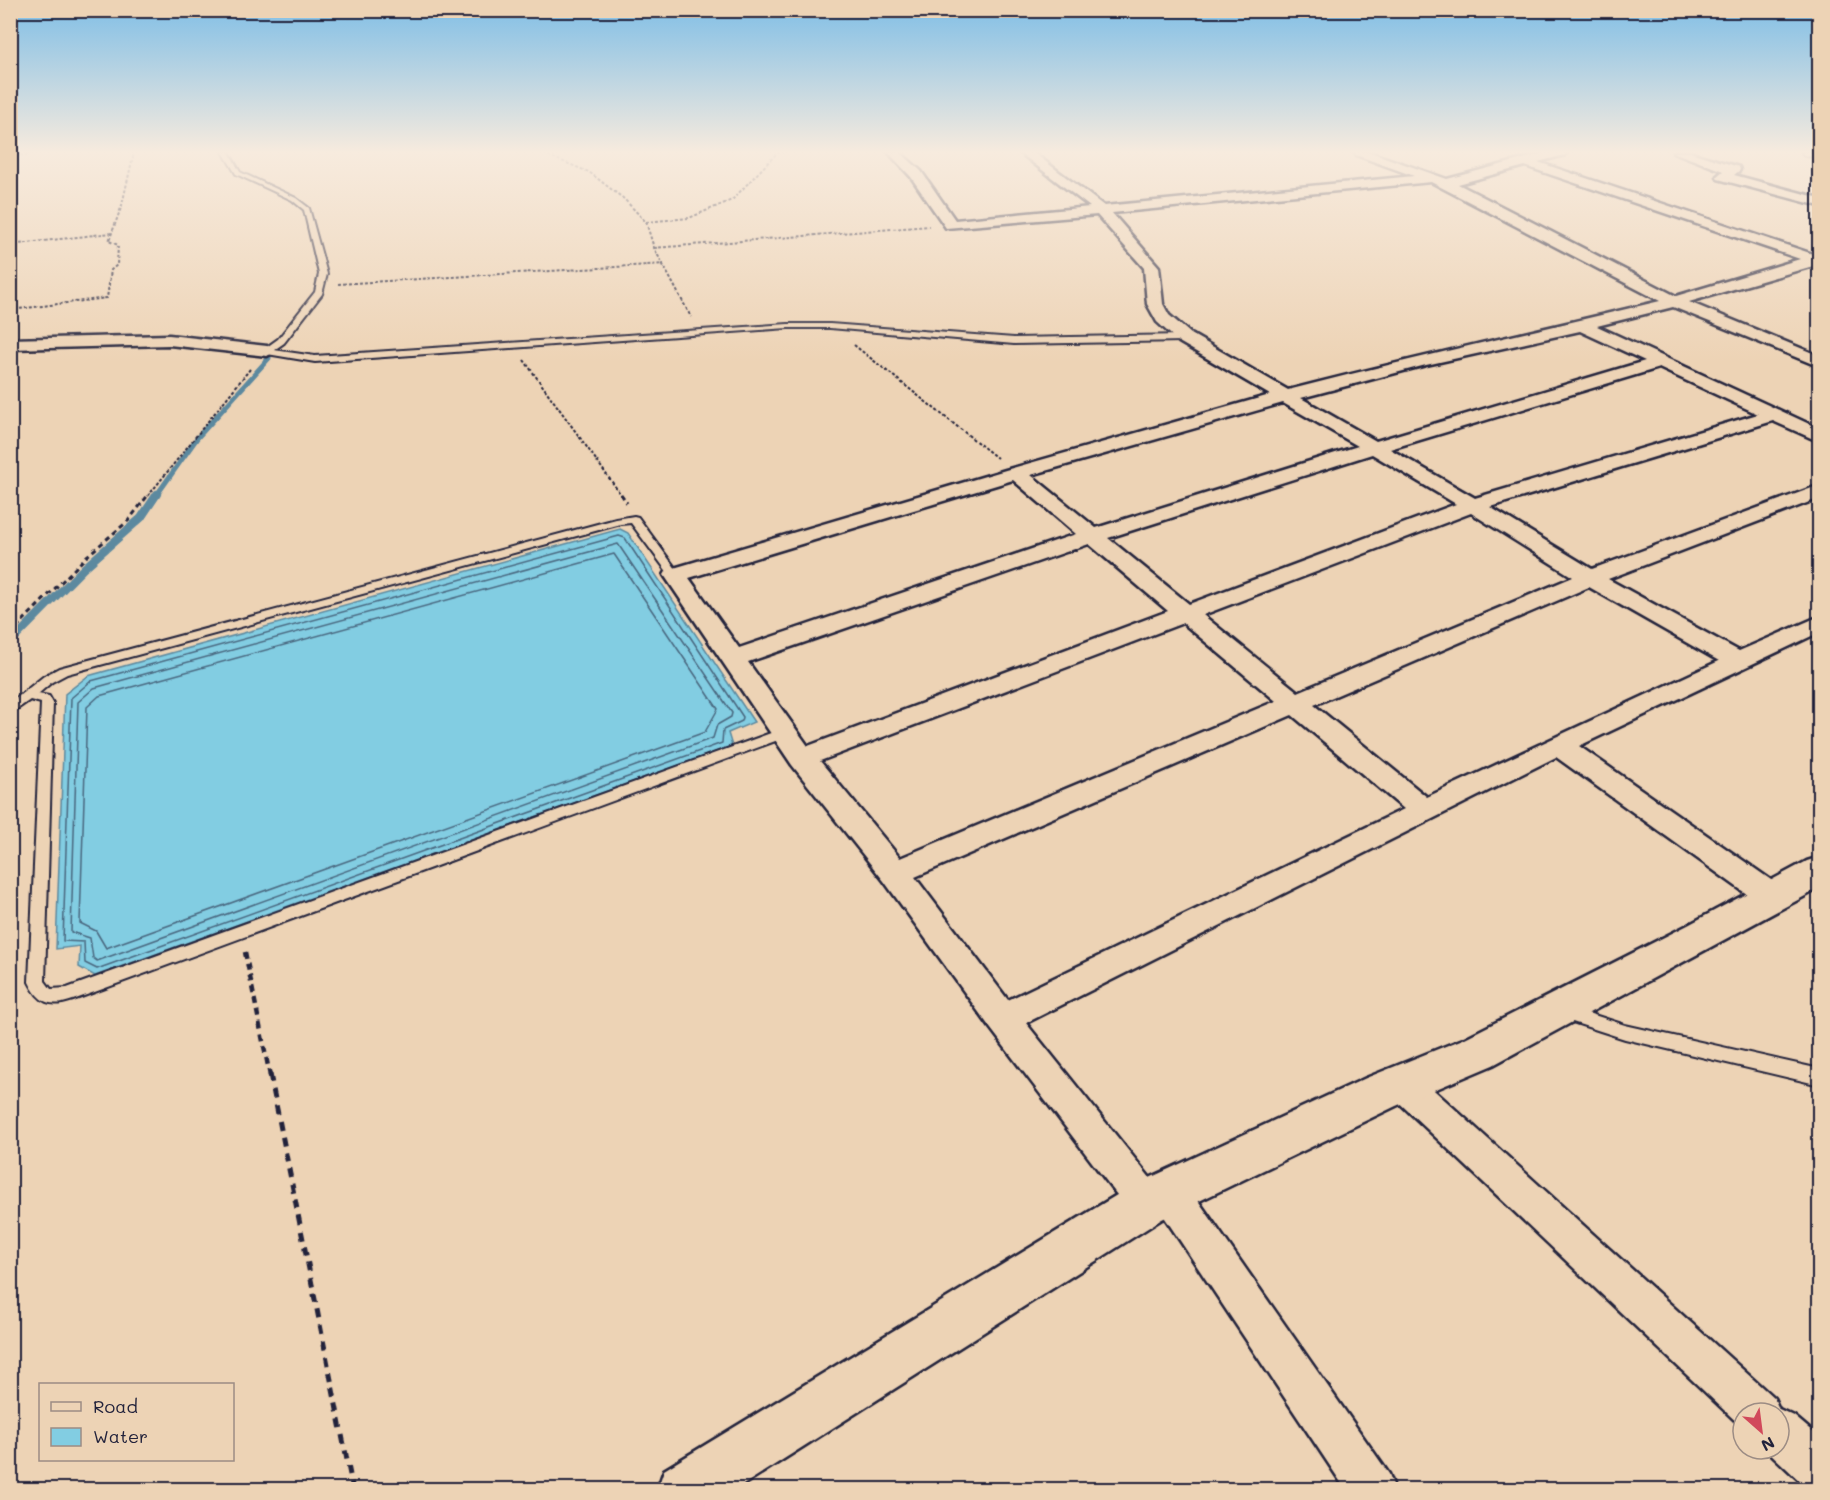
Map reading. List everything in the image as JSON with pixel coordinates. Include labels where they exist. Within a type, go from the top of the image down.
[{"type":"street","points":[[949,222],[951,225],[986,222]]},
{"type":"street","points":[[1111,222],[1153,269],[1155,304],[1160,314],[1185,338],[1473,505],[1590,578],[1738,661]]},
{"type":"street","points":[[1519,222],[1674,302],[1820,362]]},
{"type":"street","points":[[1707,222],[1818,259]]},
{"type":"street","points":[[1373,1490],[1158,1197],[1003,1019],[895,873],[802,758],[675,575],[1016,473],[1287,396],[1424,360],[1674,302],[1818,259]]},
{"type":"street","points":[[1581,325],[1820,436]]},
{"type":"street","points":[[10,344],[169,340],[267,351]]},
{"type":"street","points":[[732,659],[1092,536],[1375,447],[1660,362]]},
{"type":"street","points":[[802,758],[1473,505],[1775,415]]},
{"type":"street","points":[[1016,473],[1425,811]]},
{"type":"street","points":[[895,873],[1590,578],[1820,492]]},
{"type":"street","points":[[1003,1019],[1558,745],[1820,623]]},
{"type":"street","points":[[1558,745],[1773,897]]},
{"type":"street","points":[[684,1490],[1158,1197],[1402,1083],[1478,1052],[1820,871]]},
{"type":"street","points":[[1402,1083],[1746,1401]]},
{"type":"street","points":[[1791,1442],[1820,1468]]},
{"type":"lane","points":[[267,351],[281,341],[322,285],[322,274],[310,222]]},
{"type":"lane","points":[[267,351],[315,359],[687,333],[830,326],[1014,341],[1185,338]]},
{"type":"lane","points":[[10,710],[48,679],[63,671],[620,520],[634,519],[675,575]]},
{"type":"lane","points":[[30,696],[44,699],[47,703],[37,982],[47,996],[67,995],[784,733]]},
{"type":"lane","points":[[1558,1011],[1625,1032],[1820,1077]]},
{"type":"path","points":[[10,310],[107,298],[111,270],[117,265],[118,245],[108,241],[115,222]]},
{"type":"path","points":[[646,222],[654,248],[691,314],[687,333]]},
{"type":"path","points":[[654,248],[951,225]]},
{"type":"path","points":[[10,245],[111,233]]},
{"type":"path","points":[[322,285],[664,264]]},
{"type":"path","points":[[830,326],[1016,473]]},
{"type":"path","points":[[514,345],[634,513],[634,519]]},
{"type":"path","points":[[10,634],[87,556],[128,521],[236,383],[267,351]]},
{"type":"path","points":[[240,931],[352,1490]]},
{"type":"water","points":[[620,529],[628,533],[754,722],[728,733],[732,746],[95,976],[79,967],[80,946],[56,949],[65,694],[88,676]]},
{"type":"waterway","points":[[156,496],[197,438],[269,358]]},
{"type":"waterway","points":[[10,643],[84,568],[141,518],[157,494]]}]
